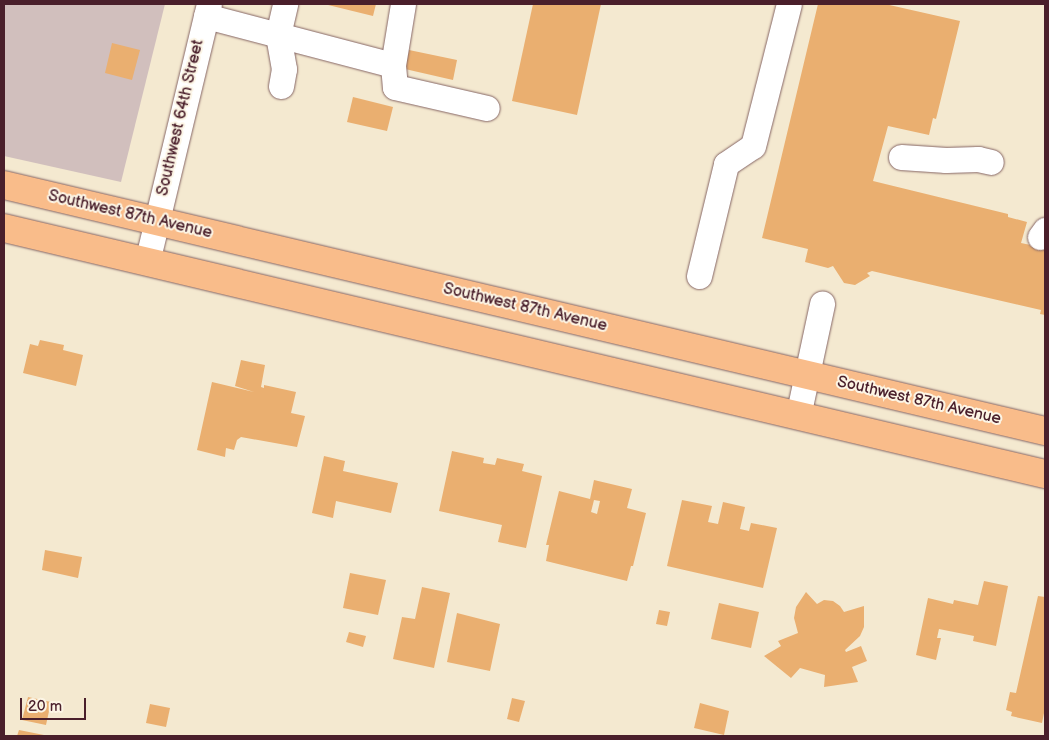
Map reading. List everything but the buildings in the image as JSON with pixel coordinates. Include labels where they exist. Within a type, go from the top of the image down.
[{"type":"main road","name":"Southwest 87th Avenue","points":[[4,185],[1045,431]]},
{"type":"main road","points":[[4,228],[1045,474]]},
{"type":"main road","points":[[237,283],[247,242]]},
{"type":"main road","points":[[529,352],[539,311]]},
{"type":"main road","points":[[886,437],[897,396]]},
{"type":"street","points":[[281,86],[284,69],[278,35],[286,4]]},
{"type":"street","points":[[403,4],[393,65],[395,87],[487,108]]},
{"type":"street","points":[[699,276],[726,164],[754,146],[789,4]]},
{"type":"street","points":[[207,10],[278,35],[393,65]]},
{"type":"street","name":"Southwest 64th Street","points":[[147,262],[207,10]]},
{"type":"street","points":[[901,157],[946,160],[978,159],[992,162]]},
{"type":"street","points":[[798,416],[822,304]]},
{"type":"shaded area","points":[[4,4],[165,4],[121,182],[4,156]]}]
